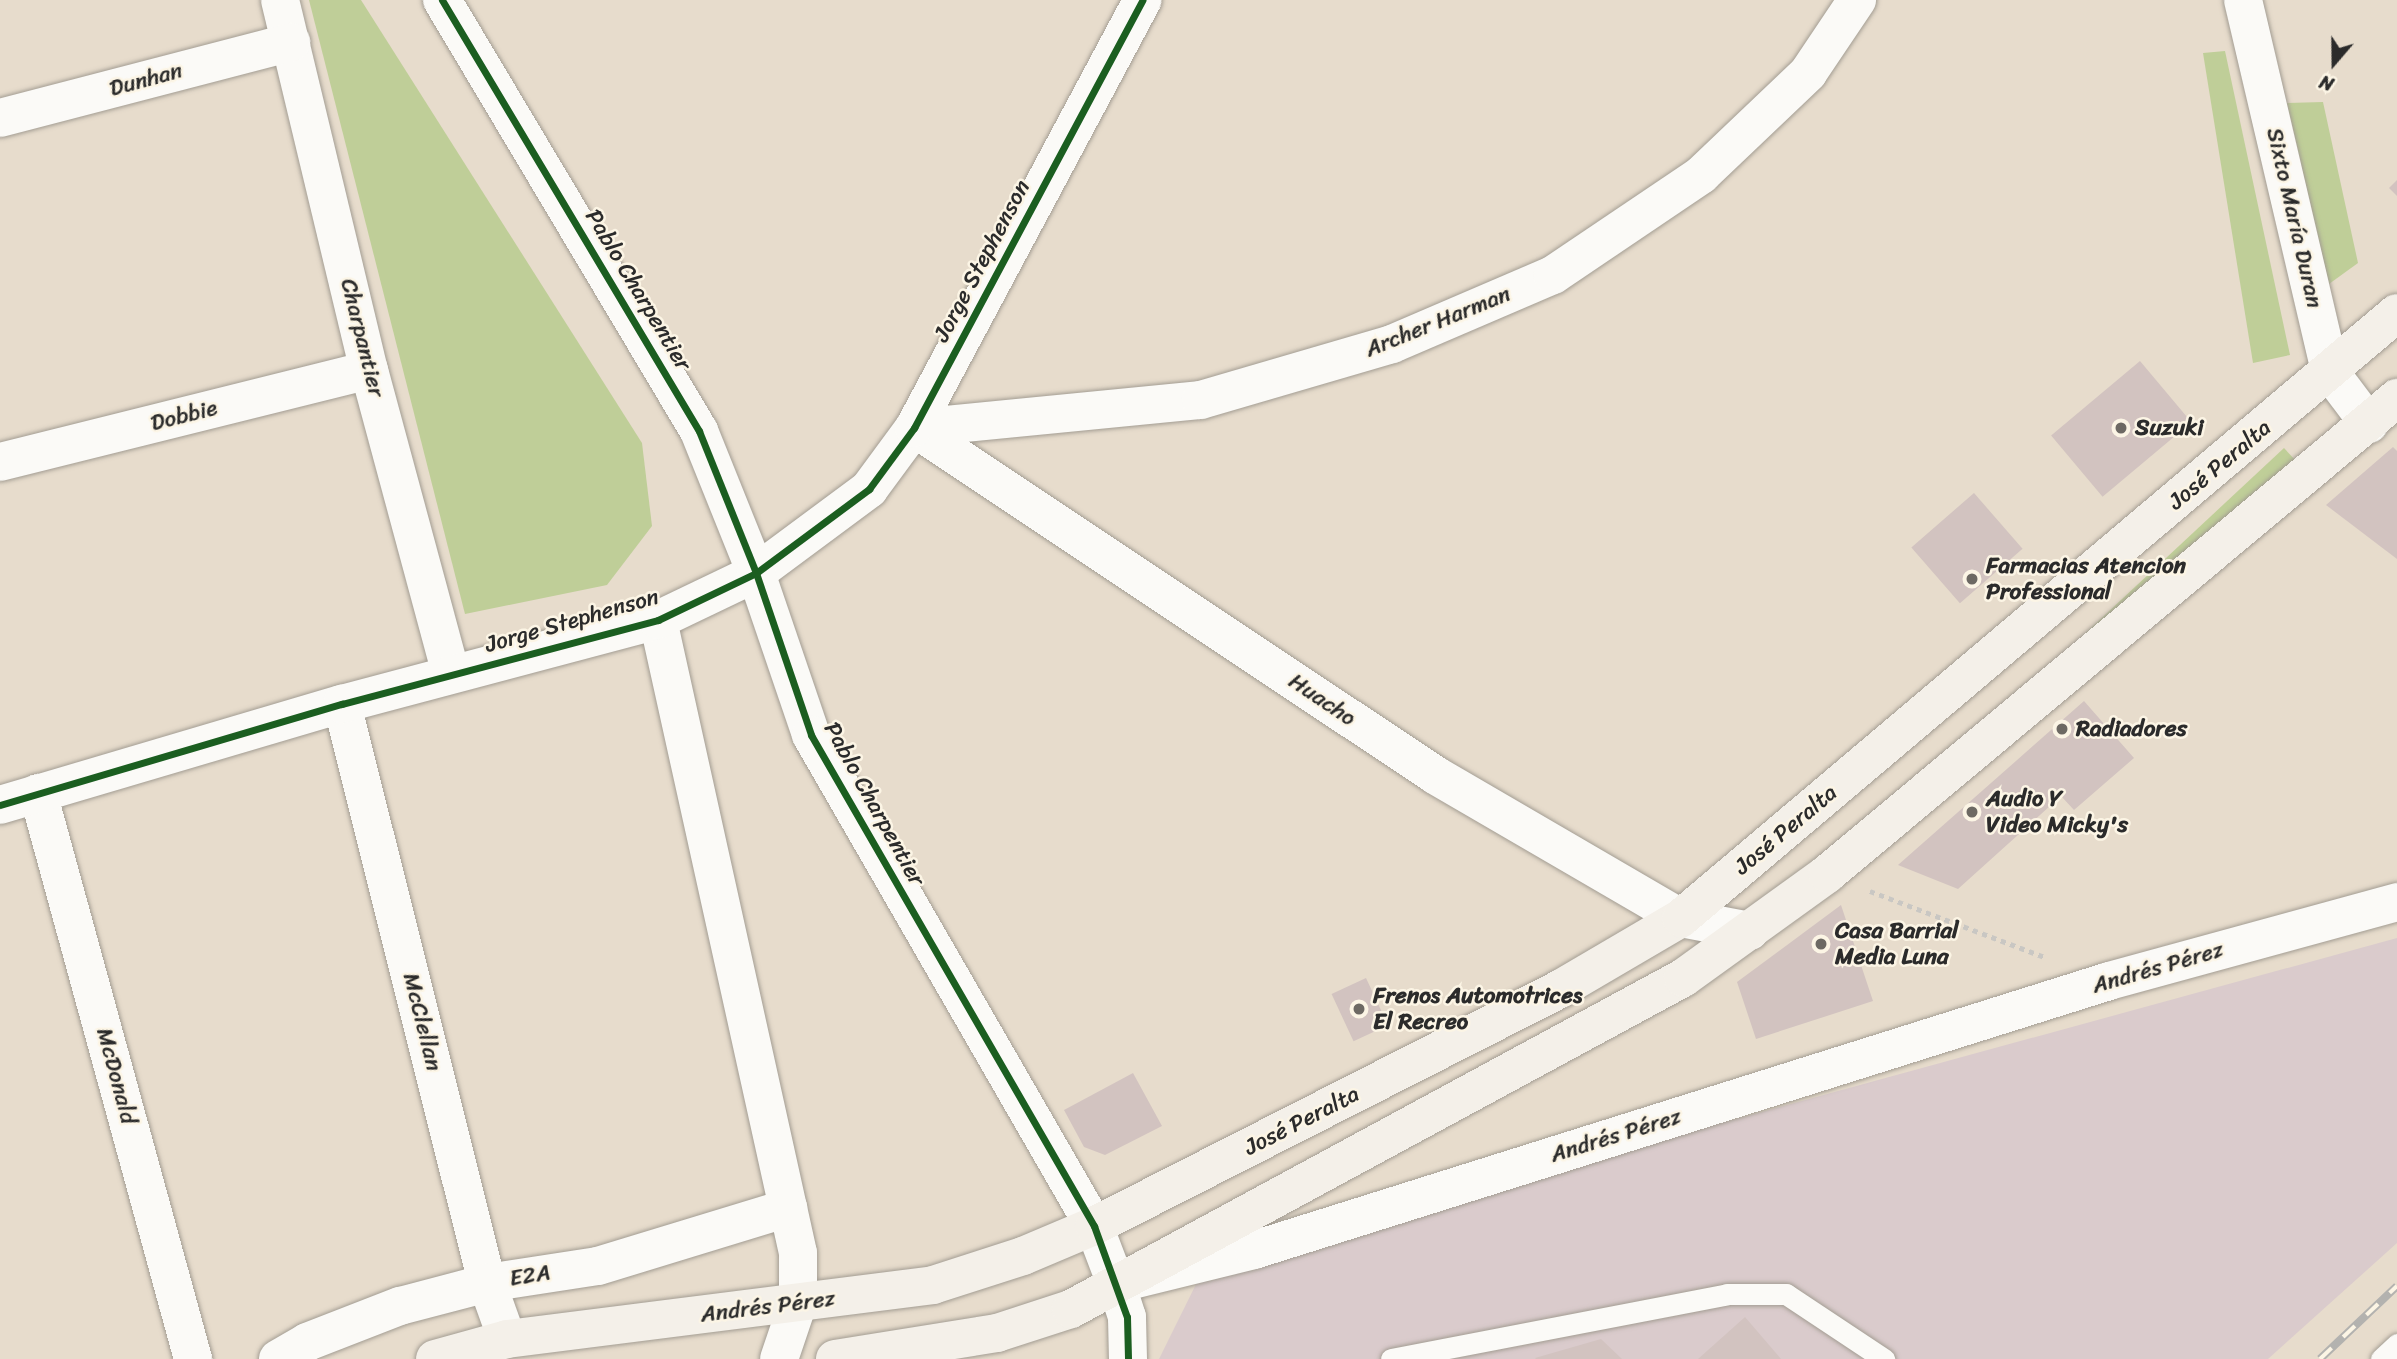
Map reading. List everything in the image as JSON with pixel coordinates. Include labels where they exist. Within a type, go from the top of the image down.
[{"type":"main road","name":"José Peralta","points":[[1094,1227],[1560,989],[1681,918],[2397,313]]},
{"type":"main road","points":[[1116,1284],[1683,978],[1827,874],[2397,398]]},
{"type":"main road","name":"Andrés Pérez","points":[[435,1359],[507,1339],[933,1285],[1023,1256],[1094,1227]]},
{"type":"main road","name":"Andrés Pérez","points":[[835,1359],[997,1333],[1071,1309],[1116,1284]]},
{"type":"street","name":"Charpantier","points":[[280,0],[369,370],[452,674]]},
{"type":"street","name":"Pablo Charpentier","points":[[442,0],[699,431],[756,573],[811,735],[1094,1227],[1127,1317],[1128,1359]]},
{"type":"street","name":"Jorge Stephenson","points":[[0,805],[342,704],[658,620],[756,573],[869,489],[914,428],[1143,0]]},
{"type":"street","name":"Archer Harman","points":[[914,428],[1201,400],[1392,344],[1553,275],[1701,175],[1808,73],[1857,0]]},
{"type":"street","name":"Sixto María Duran","points":[[2243,0],[2330,372],[2369,424]]},
{"type":"street","name":"Dunhan","points":[[0,118],[291,42]]},
{"type":"street","name":"Dobbie","points":[[0,462],[369,370]]},
{"type":"street","name":"Huacho","points":[[914,428],[1436,775],[1681,918],[1750,931]]},
{"type":"street","points":[[658,620],[798,1252],[798,1303],[779,1359]]},
{"type":"street","name":"McClellan","points":[[342,704],[487,1283],[507,1339]]},
{"type":"street","name":"McDonald","points":[[38,793],[192,1359]]},
{"type":"street","name":"Andrés Pérez","points":[[1116,1284],[1254,1250],[2109,981],[2397,902]]},
{"type":"street","name":"E2A","points":[[278,1359],[307,1342],[400,1306],[487,1283],[598,1266],[788,1208]]},
{"type":"lane","points":[[1391,1359],[1727,1294],[1786,1294],[1884,1359]]},
{"type":"lane","points":[[2381,1359],[2397,1344]]},
{"type":"path","points":[[1827,874],[2109,981]]},
{"type":"shaded area","points":[[2397,938],[2397,1243],[2268,1359],[1159,1359],[1206,1264]]},
{"type":"green space","points":[[309,0],[361,0],[642,443],[652,526],[607,585],[465,614]]},
{"type":"green space","points":[[2225,51],[2290,355],[2253,363],[2203,53]]},
{"type":"green space","points":[[2323,102],[2358,263],[2329,284],[2287,103]]},
{"type":"green space","points":[[2284,448],[2296,461],[1849,879],[1836,865]]},
{"type":"building","points":[[2397,180],[2397,196],[2389,188]]},
{"type":"building","name":"Suzuki","points":[[2140,361],[2191,422],[2103,497],[2051,436]]},
{"type":"building","points":[[2393,447],[2397,451],[2397,559],[2326,505]]},
{"type":"building","points":[[1974,493],[2023,549],[1960,603],[1911,547]]},
{"type":"building","points":[[2084,701],[2134,758],[2074,810],[2061,796],[1958,889],[1898,865]]},
{"type":"building","name":"Casa Barrial Media Luna","points":[[1841,905],[1873,1001],[1756,1039],[1737,982]]},
{"type":"building","name":"Frenos Automotrices El Recreo","points":[[1366,978],[1388,1025],[1354,1041],[1332,994]]},
{"type":"building","points":[[1133,1073],[1162,1126],[1105,1155],[1084,1147],[1064,1110]]},
{"type":"building","points":[[1745,1317],[1781,1359],[1698,1359]]},
{"type":"building","points":[[1601,1339],[1622,1359],[1535,1358]]},
{"type":"railway","points":[[2320,1359],[2397,1286]]},
{"type":"cycle path","points":[[442,0],[699,431],[756,573],[811,735],[1094,1226],[1127,1317],[1128,1359]]},
{"type":"cycle path","points":[[0,805],[342,704],[658,620],[756,573],[869,489],[914,428],[1143,0]]},
{"type":"place","name":"Suzuki","points":[[2121,428]]},
{"type":"place","name":"Farmacias Atencion Professional","points":[[1972,579]]},
{"type":"place","name":"Radiadores","points":[[2062,729]]},
{"type":"place","name":"Audio Y Video Micky's","points":[[1972,812]]},
{"type":"place","name":"Casa Barrial Media Luna","points":[[1821,944]]},
{"type":"place","name":"Frenos Automotrices El Recreo","points":[[1359,1009]]}]
